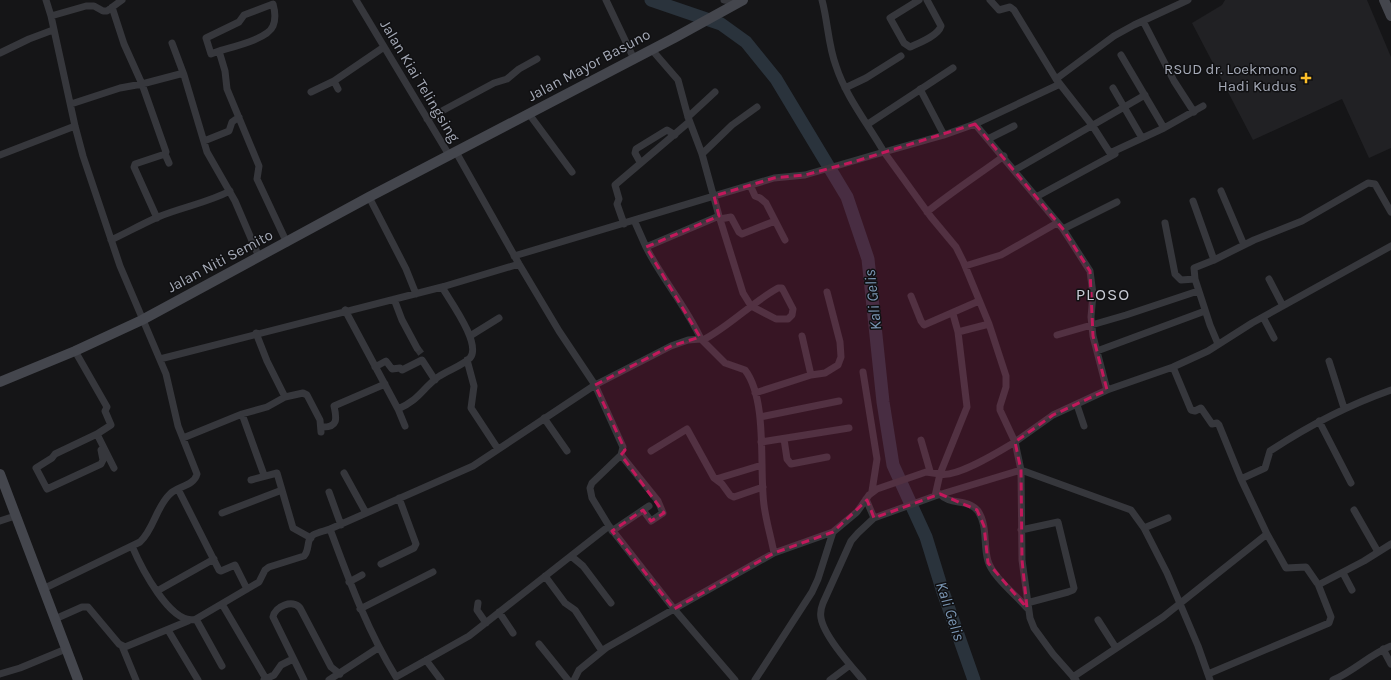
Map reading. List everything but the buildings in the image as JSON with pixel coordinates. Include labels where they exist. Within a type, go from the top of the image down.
[{"type":"main road","points":[[1384,0],[1391,16]]},
{"type":"main road","name":"Jalan Mayor Basuno","points":[[452,154],[652,50],[739,2]]},
{"type":"main road","name":"Jalan Niti Semito","points":[[0,382],[75,351],[142,320],[369,197],[452,154]]},
{"type":"main road","points":[[0,474],[15,516],[45,588],[78,680]]},
{"type":"street","points":[[45,588],[144,539],[165,499],[171,492],[194,480],[197,474],[178,426],[170,384],[160,358],[142,320],[110,240],[75,126],[51,16],[46,0]]},
{"type":"street","points":[[51,16],[86,6],[94,6],[103,11],[122,0]]},
{"type":"street","name":"Jalan Kiai Telingsing","points":[[356,0],[427,119],[452,154],[559,331],[595,384],[623,447],[621,455]]},
{"type":"street","points":[[606,0],[634,59]]},
{"type":"street","points":[[724,0],[739,2]]},
{"type":"street","points":[[822,0],[830,48],[845,88],[884,152],[927,212],[956,247],[989,324],[1006,376],[1006,387],[1000,410],[1015,442],[1021,470],[1021,530],[1027,605],[1034,628],[1074,678],[1163,617],[1267,534]]},
{"type":"street","points":[[919,0],[890,18],[904,43],[910,47],[941,29],[941,26],[927,0]]},
{"type":"street","points":[[990,0],[999,10],[1010,7],[1014,10],[1058,82],[1092,125],[1110,153],[1165,129]]},
{"type":"street","points":[[514,256],[774,178],[805,175],[944,136],[975,124],[1058,82],[1114,36],[1188,0]]},
{"type":"street","points":[[212,53],[256,40],[270,30],[275,19],[274,4],[244,15],[239,22],[206,36],[212,53],[225,71],[227,90],[259,166],[257,179],[287,242]]},
{"type":"street","points":[[112,7],[124,44],[142,84],[164,144],[165,154],[169,163]]},
{"type":"street","points":[[1143,21],[1174,81],[1194,112]]},
{"type":"street","points":[[0,53],[29,39],[53,30]]},
{"type":"street","points":[[172,43],[184,75],[207,152],[230,191],[259,257]]},
{"type":"street","points":[[311,92],[358,66],[362,61],[384,47]]},
{"type":"street","points":[[122,646],[129,647],[188,621],[196,619],[261,581],[267,568],[304,556],[308,552],[310,538],[314,535],[341,525],[473,466],[595,384],[671,346],[688,340],[702,339],[732,322],[751,306],[780,287],[793,312],[788,319],[780,320],[751,306],[743,293],[702,154],[688,120],[678,80],[652,50]]},
{"type":"street","points":[[1121,55],[1165,129]]},
{"type":"street","points":[[845,88],[866,78],[901,56]]},
{"type":"street","points":[[427,119],[494,83],[507,79],[519,69],[538,59]]},
{"type":"street","points":[[868,124],[953,68]]},
{"type":"street","points":[[71,104],[120,88],[180,74],[184,75]]},
{"type":"street","points":[[333,79],[338,89]]},
{"type":"street","points":[[1113,88],[1142,138]]},
{"type":"street","points":[[920,89],[944,136]]},
{"type":"street","points":[[624,224],[617,204],[619,199],[615,186],[640,162],[675,135],[715,92]]},
{"type":"street","points":[[1015,170],[1145,95]]},
{"type":"street","points":[[1036,197],[1101,161],[1165,129],[1203,106]]},
{"type":"street","points":[[702,154],[732,125],[757,107]]},
{"type":"street","points":[[528,114],[572,172]]},
{"type":"street","points":[[204,141],[229,131],[232,122],[239,117]]},
{"type":"street","points":[[975,124],[1004,156],[1063,229],[1090,271],[1093,294],[1092,325],[1107,390]]},
{"type":"street","points":[[0,155],[75,126]]},
{"type":"street","points":[[988,139],[1014,126]]},
{"type":"street","points":[[640,162],[635,153],[636,149],[667,130],[675,135]]},
{"type":"street","points":[[157,218],[134,166],[165,154]]},
{"type":"street","points":[[927,212],[952,191],[971,181],[1004,156]]},
{"type":"street","points":[[1218,344],[1198,291],[1194,268],[1302,221],[1368,183],[1375,184],[1391,212]]},
{"type":"street","points":[[750,186],[755,196],[765,201],[785,240]]},
{"type":"street","points":[[110,240],[157,218],[194,204],[209,202],[230,191]]},
{"type":"street","points":[[1221,191],[1244,246]]},
{"type":"street","points":[[369,197],[406,268],[416,294]]},
{"type":"street","points":[[1063,229],[1117,202]]},
{"type":"street","points":[[1193,202],[1214,260]]},
{"type":"street","points":[[646,247],[720,218],[731,217],[738,232],[742,234],[775,221]]},
{"type":"street","points":[[634,220],[655,265],[694,324],[702,339],[726,363],[745,370],[755,393],[760,417],[764,505],[774,553]]},
{"type":"street","points":[[965,266],[1001,255],[1057,223]]},
{"type":"street","points":[[1164,223],[1176,274],[1181,280],[1195,279]]},
{"type":"street","points":[[539,644],[571,680],[579,670],[602,651],[674,608],[774,553],[833,532],[857,512],[866,499],[875,490],[912,476],[930,472],[949,474],[985,460],[1015,442],[1053,415],[1107,390],[1173,367],[1218,344],[1263,317],[1354,268],[1391,246]]},
{"type":"street","points":[[160,358],[345,310],[416,294],[518,264]]},
{"type":"street","points":[[1269,279],[1283,306]]},
{"type":"street","points":[[398,409],[417,399],[435,380],[467,360],[473,350],[470,336],[442,287]]},
{"type":"street","points":[[1057,335],[1198,291]]},
{"type":"street","points":[[755,393],[812,375],[825,373],[834,369],[838,365],[841,357],[840,342],[827,292]]},
{"type":"street","points":[[911,296],[923,324],[953,314],[979,301]]},
{"type":"street","points":[[394,299],[402,320],[417,348]]},
{"type":"street","points":[[345,310],[398,409],[405,426]]},
{"type":"street","points":[[1097,351],[1205,311]]},
{"type":"street","points":[[936,495],[940,474],[966,408],[958,332],[953,314]]},
{"type":"street","points":[[1263,317],[1274,338]]},
{"type":"street","points":[[470,336],[499,318]]},
{"type":"street","points":[[958,332],[989,324]]},
{"type":"street","points":[[256,333],[267,361],[285,397]]},
{"type":"street","points":[[802,336],[812,375]]},
{"type":"street","points":[[75,351],[107,407],[105,411],[111,425],[98,434],[55,454],[52,458],[36,468],[47,489],[101,464],[103,460],[101,450],[104,448]]},
{"type":"street","points":[[375,367],[386,361],[392,369],[400,368],[402,370],[422,358],[435,380]]},
{"type":"street","points":[[467,360],[474,386],[471,408],[498,449]]},
{"type":"street","points":[[1329,361],[1344,408]]},
{"type":"street","points":[[863,680],[850,665],[823,624],[820,611],[851,541],[874,518],[936,495],[1021,470],[1126,506],[1147,526],[1198,646],[1209,677],[1329,623],[1331,617],[1318,584],[1306,566],[1286,568],[1267,534],[1241,479],[1220,427],[1217,423],[1212,424],[1201,408],[1195,411],[1191,410],[1173,367]]},
{"type":"street","points":[[863,372],[877,459],[875,490]]},
{"type":"street","points":[[183,438],[242,414],[267,407],[285,397],[306,393],[320,420],[321,430],[330,427],[335,423],[337,419],[334,406],[385,384]]},
{"type":"street","points":[[1241,479],[1265,468],[1270,451],[1319,421],[1344,408],[1391,390]]},
{"type":"street","points":[[760,417],[839,401]]},
{"type":"street","points":[[1077,405],[1084,426]]},
{"type":"street","points":[[242,414],[264,475]]},
{"type":"street","points":[[544,418],[568,451]]},
{"type":"street","points":[[1319,421],[1351,483]]},
{"type":"street","points":[[761,442],[848,428]]},
{"type":"street","points":[[650,451],[687,430],[716,479],[722,484],[730,495],[734,497],[763,487]]},
{"type":"street","points":[[98,434],[114,468]]},
{"type":"street","points":[[784,439],[787,459],[791,464],[827,457]]},
{"type":"street","points":[[921,440],[930,472]]},
{"type":"street","points":[[643,510],[653,524],[663,513],[658,501],[621,455],[592,483],[590,488],[592,498],[610,529],[735,680]]},
{"type":"street","points":[[716,479],[762,466]]},
{"type":"street","points":[[251,480],[264,475],[276,473],[293,528],[310,538]]},
{"type":"street","points":[[344,473],[366,513]]},
{"type":"street","points":[[178,489],[220,570],[235,565],[247,589]]},
{"type":"street","points":[[222,513],[282,490]]},
{"type":"street","points":[[329,492],[341,525]]},
{"type":"street","points":[[936,495],[953,502],[971,505],[977,510],[982,518],[984,526],[988,563],[994,572],[1027,605]]},
{"type":"street","points":[[381,564],[414,548],[416,544],[399,498]]},
{"type":"street","points":[[866,499],[874,518]]},
{"type":"street","points":[[330,529],[360,609],[394,678],[469,636],[571,556],[610,529],[649,506]]},
{"type":"street","points":[[1354,510],[1378,552]]},
{"type":"street","points":[[0,521],[15,516]]},
{"type":"street","points":[[1147,526],[1168,518]]},
{"type":"street","points":[[1021,530],[1054,521],[1058,522],[1074,588],[1068,592],[1027,605]]},
{"type":"street","points":[[755,680],[812,592],[818,579],[833,532]]},
{"type":"street","points":[[1318,584],[1343,573],[1391,544]]},
{"type":"street","points":[[132,546],[143,571],[157,591],[178,616],[188,621]]},
{"type":"street","points":[[571,556],[583,566],[611,603]]},
{"type":"street","points":[[157,591],[214,559]]},
{"type":"street","points":[[360,609],[433,572]]},
{"type":"street","points":[[1343,573],[1352,590]]},
{"type":"street","points":[[349,582],[362,575]]},
{"type":"street","points":[[545,576],[565,603],[576,610],[602,651]]},
{"type":"street","points":[[304,680],[273,617],[277,610],[294,603],[298,605],[305,616],[331,667],[340,674]]},
{"type":"street","points":[[478,603],[477,610],[486,623]]},
{"type":"street","points":[[222,604],[265,680],[274,675],[281,665],[293,659]]},
{"type":"street","points":[[55,619],[82,607],[88,607],[122,646],[136,680]]},
{"type":"street","points":[[499,612],[513,633]]},
{"type":"street","points":[[196,619],[222,666]]},
{"type":"street","points":[[1098,620],[1116,648]]},
{"type":"street","points":[[168,630],[198,680]]},
{"type":"street","points":[[1333,680],[1351,671],[1374,653],[1391,646]]},
{"type":"street","points":[[329,680],[378,648]]},
{"type":"street","points":[[0,674],[20,668],[66,649]]},
{"type":"street","points":[[1383,650],[1391,664]]},
{"type":"street","points":[[426,660],[442,680]]},
{"type":"street","points":[[830,680],[850,665]]},
{"type":"highlighted area","points":[[975,124],[1063,229],[1090,271],[1093,336],[1107,390],[1053,415],[1015,442],[1021,470],[1022,560],[1027,608],[988,563],[984,526],[977,510],[940,494],[874,518],[867,500],[833,532],[774,553],[674,609],[612,531],[643,510],[651,521],[664,513],[621,455],[625,450],[595,385],[671,346],[700,337],[646,247],[719,216],[714,196],[774,178],[805,175],[853,162]]},
{"type":"shaded area","name":"RSUD dr. Loekmono Hadi Kudus","points":[[1225,0],[1367,0],[1391,57],[1391,148],[1369,158],[1342,99],[1253,140],[1192,23],[1222,5]]},
{"type":"waterway","name":"Kali Gelis","points":[[651,0],[721,24],[746,42],[776,79],[847,197],[868,259],[883,402],[893,465],[926,537],[942,589],[974,680]]},
{"type":"tunnel","points":[[417,348],[423,356]]},
{"type":"place","name":"RSUD dr. Loekmono Hadi Kudus","points":[[1306,78]]},
{"type":"district","name":"PLOSO","points":[[1103,294]]}]
